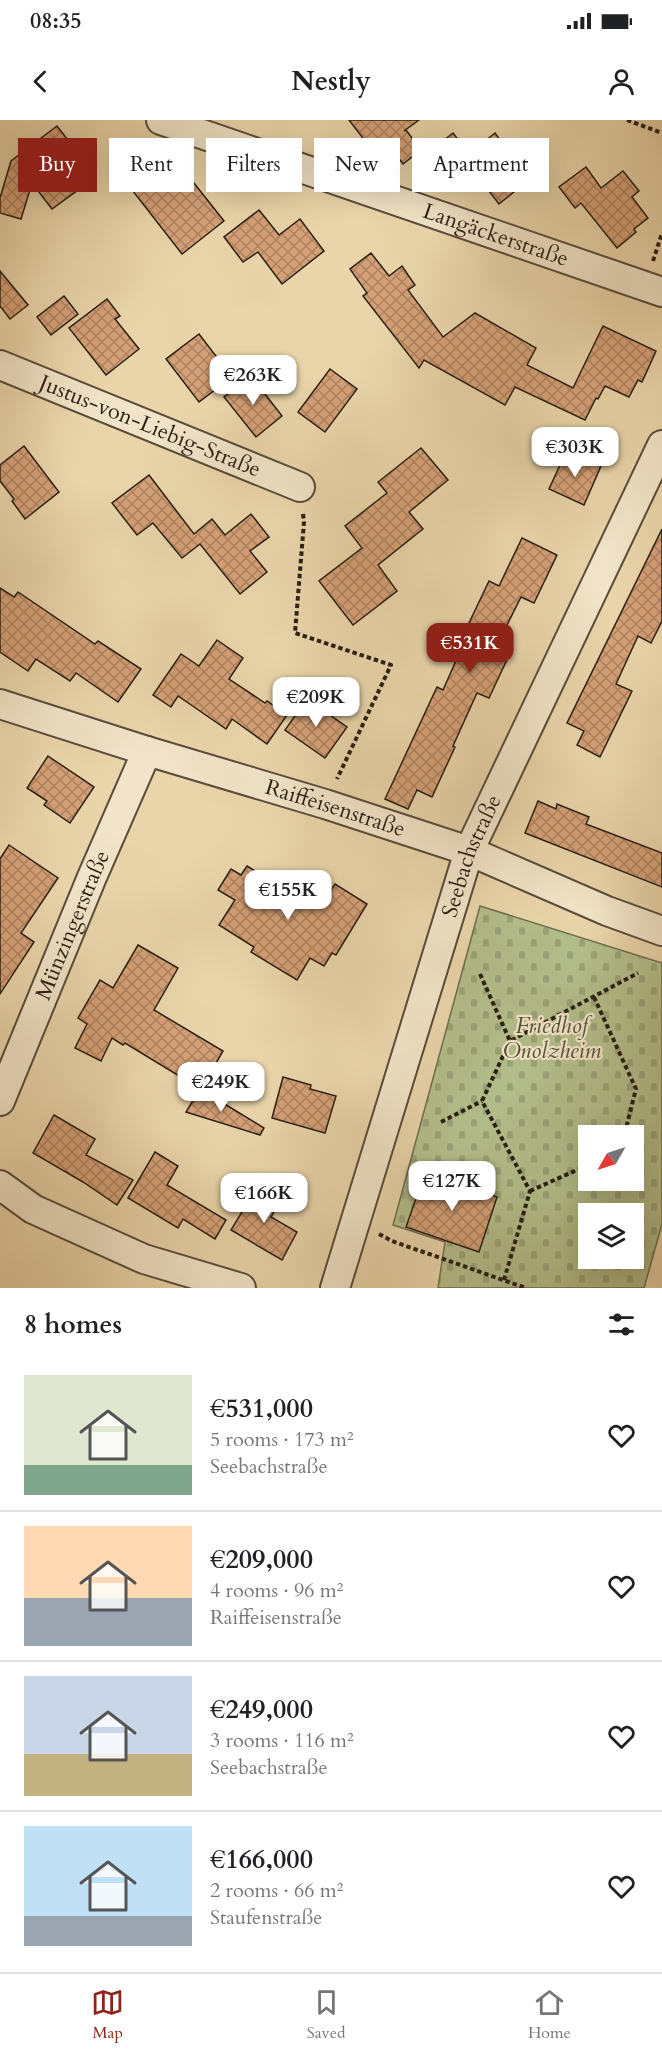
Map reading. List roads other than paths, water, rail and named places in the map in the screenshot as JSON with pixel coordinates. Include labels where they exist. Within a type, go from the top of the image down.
[{"type":"street","name":"Langäckerstraße","points":[[161,120],[662,291]]},
{"type":"street","name":"Justus-von-Liebig-Straße","points":[[0,365],[300,487]]},
{"type":"street","name":"Seebachstraße","points":[[335,1288],[469,851],[662,445]]},
{"type":"street","name":"Raiffeisenstraße","points":[[0,704],[469,851],[608,911],[662,931]]},
{"type":"street","name":"Münzingerstraße","points":[[0,1101],[92,877],[147,751]]},
{"type":"street","points":[[0,1185],[33,1209],[144,1259],[241,1288]]},
{"type":"park label","name":"Friedhof Onolzheim","points":[[552,1038]]}]
